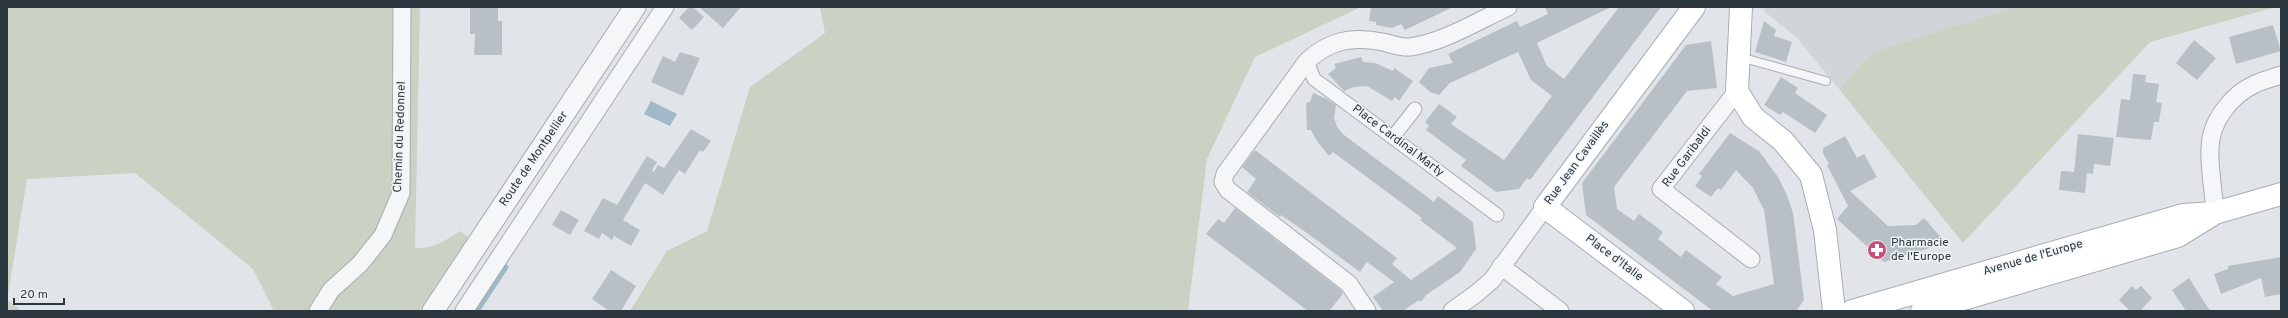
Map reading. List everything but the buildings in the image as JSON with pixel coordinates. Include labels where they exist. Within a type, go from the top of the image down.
[{"type":"main road","name":"Rue Jean Cavaillès","points":[[1545,207],[1694,7]]},
{"type":"main road","points":[[1742,7],[1737,91],[1753,117],[1783,141],[1810,175],[1825,230],[1834,311]]},
{"type":"main road","name":"Avenue de l'Europe","points":[[1852,311],[2183,214],[2215,213],[2281,194]]},
{"type":"main road","name":"Place d'Italie","points":[[1545,207],[1683,311]]},
{"type":"main road","name":"Avenue de l'Europe","points":[[1922,311],[2178,236],[2215,213]]},
{"type":"street","name":"Chemin du Redonnel","points":[[318,311],[331,290],[360,264],[383,235],[401,193],[402,7]]},
{"type":"street","name":"Route de Montpellier","points":[[433,311],[635,7]]},
{"type":"street","points":[[464,311],[664,7]]},
{"type":"street","points":[[1362,309],[1349,284],[1228,190],[1223,182],[1225,174],[1307,61],[1322,48],[1336,42],[1374,40],[1407,48],[1442,38],[1508,7]]},
{"type":"street","name":"Place Cardinal Marty","points":[[1307,61],[1314,79],[1497,215]]},
{"type":"street","points":[[2215,213],[2210,148],[2211,135],[2218,120],[2237,94],[2255,83],[2281,75]]},
{"type":"street","name":"Rue Garibaldi","points":[[1737,91],[1661,189],[1750,259]]},
{"type":"street","points":[[1393,137],[1415,109]]},
{"type":"street","name":"Rue Jean Cavaillès","points":[[1452,311],[1477,294],[1492,280],[1545,207]]},
{"type":"street","points":[[1501,266],[1560,311]]},
{"type":"lane","points":[[1739,57],[1826,81]]},
{"type":"shaded area","points":[[1765,7],[2015,7],[1873,52],[1839,89],[1797,38],[1764,11]]},
{"type":"green space","points":[[7,7],[420,7],[415,248],[439,244],[460,231],[470,239],[419,311],[274,311],[253,269],[135,173],[27,179],[7,300]]},
{"type":"green space","points":[[820,7],[1361,7],[1255,57],[1207,159],[1188,311],[630,311],[667,251],[707,231],[750,87],[825,33]]},
{"type":"green space","points":[[2015,7],[2276,7],[2150,42],[1963,243],[1839,89],[1873,52]]},
{"type":"green space","points":[[7,300],[23,311],[7,311]]},
{"type":"water","points":[[651,101],[677,114],[670,126],[644,114]]},
{"type":"waterway","points":[[477,311],[506,267]]},
{"type":"place","name":"Pharmacie de l'Europe","points":[[1877,250]]}]
